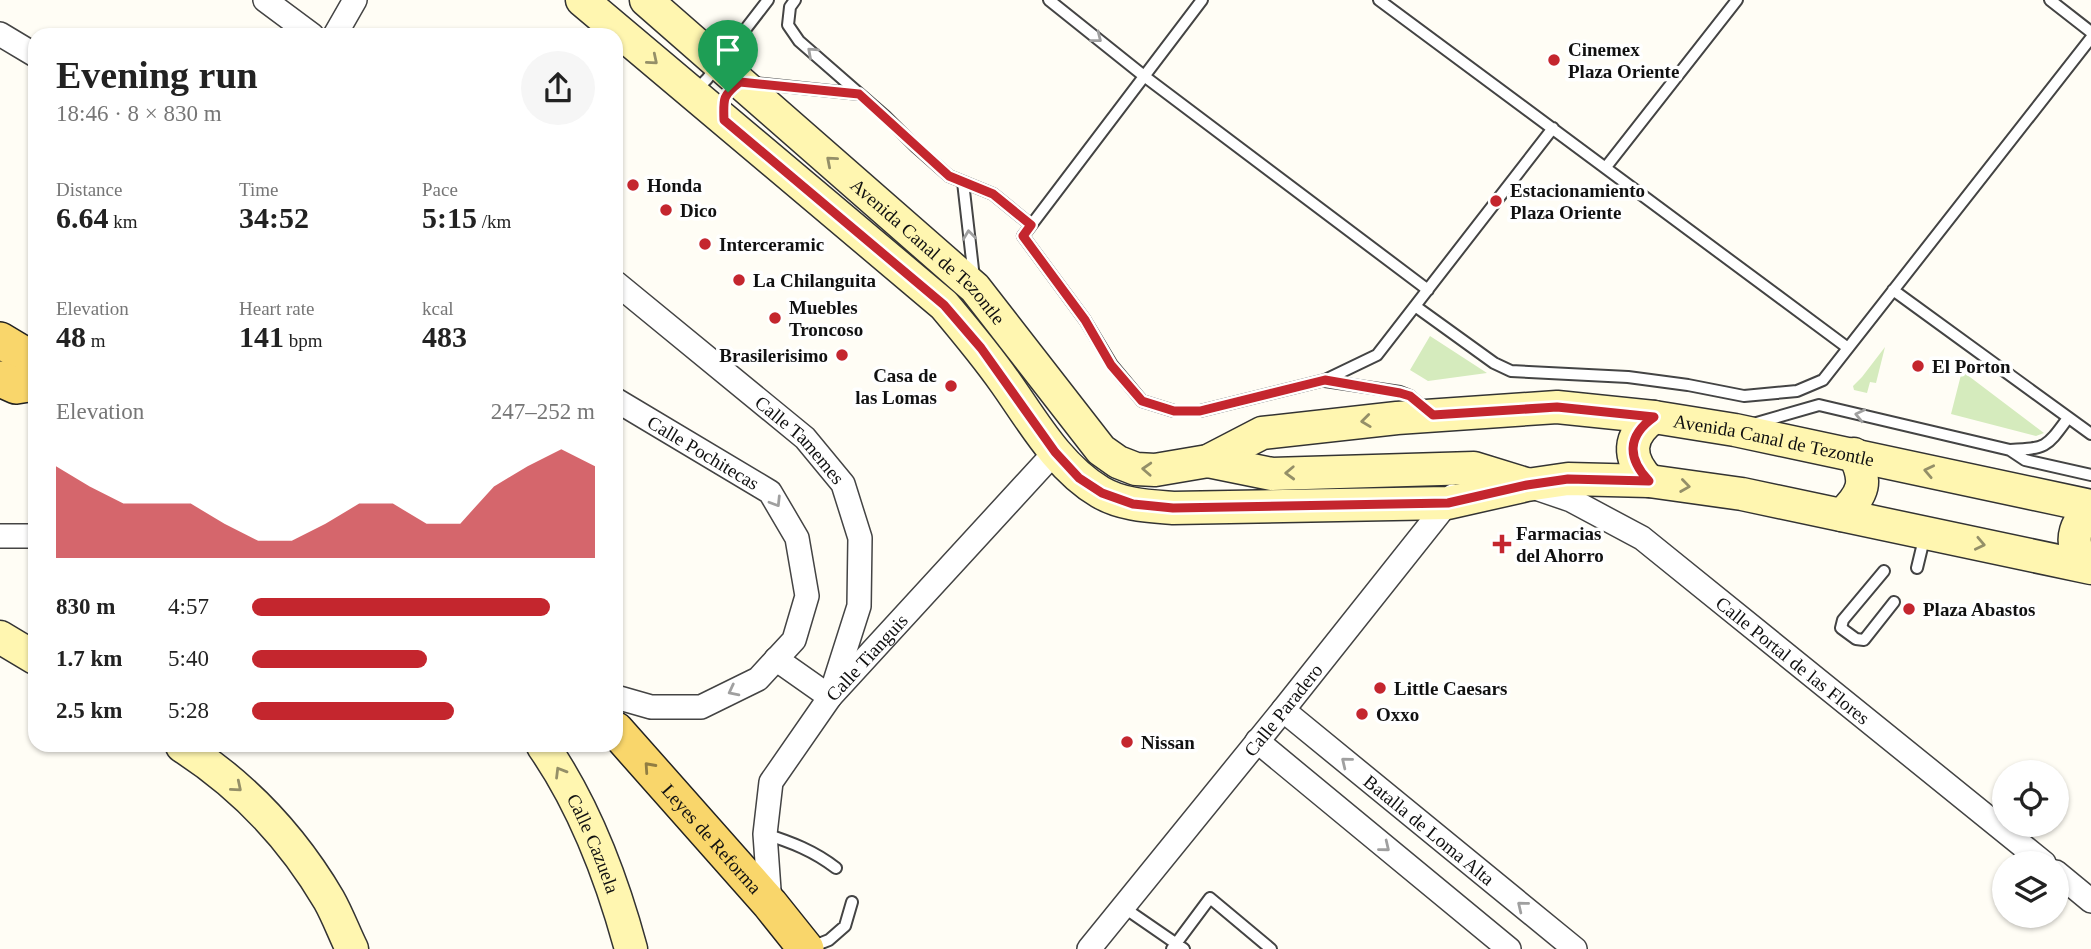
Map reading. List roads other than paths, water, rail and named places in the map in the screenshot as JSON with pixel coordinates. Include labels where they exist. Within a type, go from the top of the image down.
[{"type":"main road","name":"Avenida Canal de Tezontle","points":[[582,0],[608,28]]},
{"type":"main road","name":"Avenida Canal de Tezontle","points":[[646,0],[727,92],[944,305],[981,348],[1055,452],[1079,478],[1102,493],[1133,504],[1173,508],[1448,503],[1527,485],[1568,479],[1649,481],[1742,494],[2091,567]]},
{"type":"main road","name":"Avenida Canal de Tezontle","points":[[623,43],[686,88],[727,92],[975,288],[1101,450],[1118,462],[1136,468],[1154,470],[1208,461],[1262,433],[1433,415],[1557,407],[1654,417],[1735,430],[2091,506]]},
{"type":"main road","points":[[0,340],[28,357]]},
{"type":"main road","points":[[0,379],[16,386],[28,384]]},
{"type":"main road","points":[[1649,481],[1637,469],[1633,456],[1633,440],[1643,424],[1654,417]]},
{"type":"main road","points":[[1842,515],[1856,501],[1862,488],[1863,477],[1854,454]]},
{"type":"main road","name":"Avenida Canal de Tezontle","points":[[1208,461],[1272,474],[1474,468],[1527,485]]},
{"type":"main road","points":[[2091,513],[2085,516],[2077,527],[2074,539],[2077,551],[2091,567]]},
{"type":"main road","points":[[0,637],[28,654]]},
{"type":"main road","name":"Leyes de Reforma","points":[[623,738],[770,904],[806,949]]},
{"type":"main road","points":[[190,752],[241,789],[289,840],[330,901],[352,949]]},
{"type":"main road","name":"Calle Cazuela","points":[[547,752],[563,775],[596,847],[625,924],[631,949]]},
{"type":"street","points":[[265,0],[303,28]]},
{"type":"street","points":[[339,28],[355,0]]},
{"type":"street","points":[[0,34],[28,51]]},
{"type":"street","name":"Calle Tamemes","points":[[623,289],[805,438],[843,484],[860,538],[859,606],[830,697]]},
{"type":"street","name":"Calle Pochitecas","points":[[623,404],[770,492],[797,538],[807,596],[794,640],[758,679],[701,707],[651,707],[623,699]]},
{"type":"street","name":"Calle Tianguis","points":[[770,904],[765,835],[771,782],[830,697],[1055,452]]},
{"type":"street","name":"Calle Paradero","points":[[1089,949],[1283,710],[1474,468]]},
{"type":"street","name":"Calle Portal de las Flores","points":[[1527,485],[1572,500],[1642,538],[2029,851]]},
{"type":"street","points":[[0,536],[28,536]]},
{"type":"street","points":[[776,659],[830,697]]},
{"type":"street","name":"Batalla de Loma Alta","points":[[1283,710],[1575,949]]},
{"type":"street","points":[[1257,741],[1510,949]]},
{"type":"street","points":[[2069,883],[2091,901]]},
{"type":"lane","points":[[727,92],[768,0]]},
{"type":"lane","points":[[795,0],[790,7],[788,25],[799,41],[949,176],[993,194],[1031,225]]},
{"type":"lane","points":[[1049,0],[1144,76],[1428,289]]},
{"type":"lane","points":[[1202,0],[1023,236],[1085,320],[1111,365],[1142,401],[1174,411],[1200,411],[1325,380],[1377,355],[1553,128]]},
{"type":"lane","points":[[1379,0],[1848,348]]},
{"type":"lane","points":[[1605,167],[1737,0]]},
{"type":"lane","points":[[2050,0],[2091,32]]},
{"type":"lane","points":[[1415,306],[1494,363],[1511,371],[1628,377],[1744,396],[1797,391],[1823,380],[2091,38]]},
{"type":"lane","points":[[686,88],[699,87],[727,92],[859,94]]},
{"type":"lane","points":[[963,182],[975,288]]},
{"type":"lane","points":[[1893,290],[2091,435]]},
{"type":"lane","points":[[1325,380],[1410,396],[1433,415]]},
{"type":"lane","points":[[1735,430],[1819,405],[2010,450],[2036,449],[2050,443],[2068,418]]},
{"type":"lane","points":[[2010,450],[2025,460],[2091,475]]},
{"type":"lane","points":[[1917,568],[1925,532]]},
{"type":"lane","points":[[1884,571],[1843,620],[1840,628],[1856,639],[1864,640],[1894,602]]},
{"type":"lane","points":[[765,835],[793,843],[818,855],[836,868]]},
{"type":"lane","points":[[1122,906],[1178,947],[1210,898],[1271,949]]},
{"type":"lane","points":[[806,949],[829,940],[845,926],[852,902]]},
{"type":"place","name":"Cinemex Plaza Oriente","points":[[1554,60]]},
{"type":"place","name":"Honda","points":[[633,185]]},
{"type":"place","name":"Estacionamiento Plaza Oriente","points":[[1496,201]]},
{"type":"place","name":"Dico","points":[[666,210]]},
{"type":"place","name":"Interceramic","points":[[705,244]]},
{"type":"place","name":"La Chilanguita","points":[[739,280]]},
{"type":"place","name":"Muebles Troncoso","points":[[775,318]]},
{"type":"place","name":"Brasilerisimo","points":[[842,355]]},
{"type":"place","name":"El Porton","points":[[1918,366]]},
{"type":"place","name":"Casa de las Lomas","points":[[951,386]]},
{"type":"place","name":"Farmacias del Ahorro","points":[[1502,544]]},
{"type":"place","name":"Plaza Abastos","points":[[1909,609]]},
{"type":"place","name":"Little Caesars","points":[[1380,688]]},
{"type":"place","name":"Oxxo","points":[[1362,714]]},
{"type":"place","name":"Nissan","points":[[1127,742]]}]
